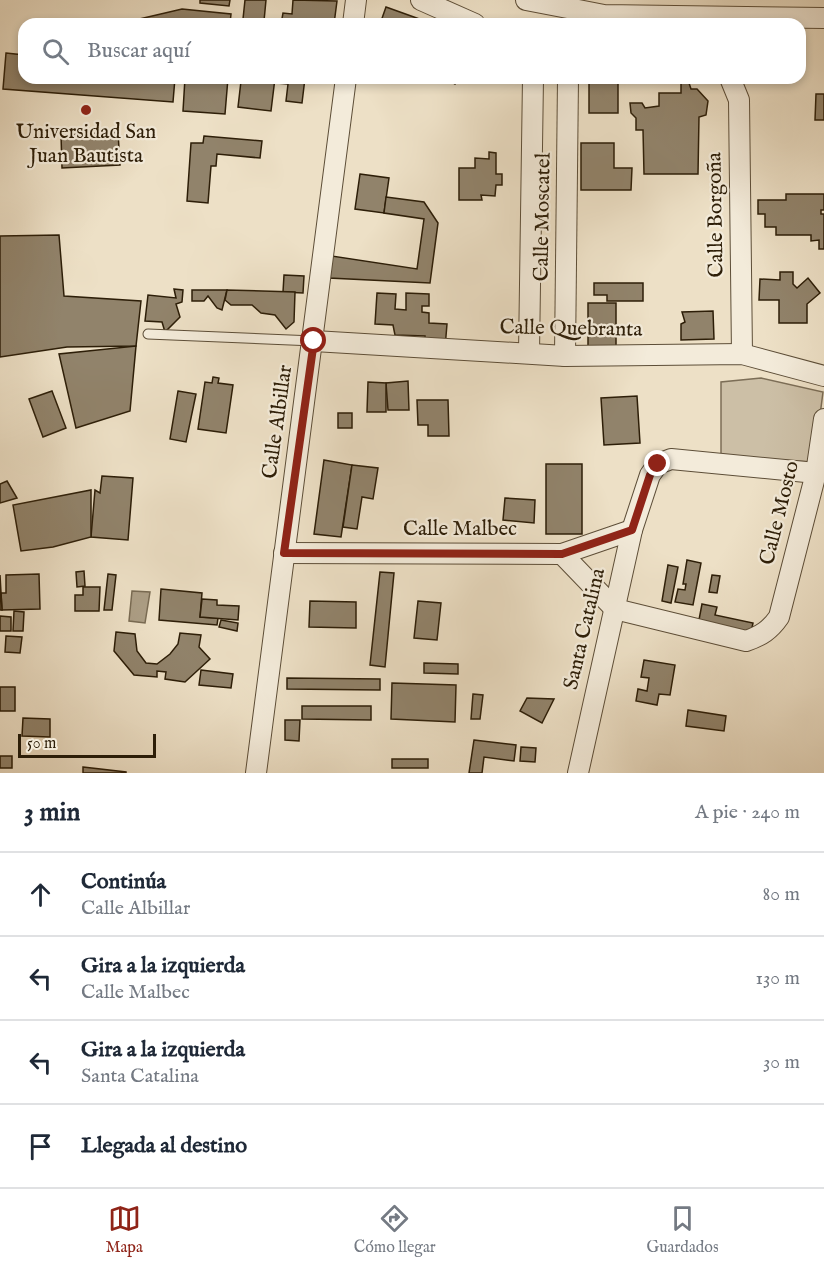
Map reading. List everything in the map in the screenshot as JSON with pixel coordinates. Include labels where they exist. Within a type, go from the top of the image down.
[{"type":"street","points":[[354,18],[356,0]]},
{"type":"street","points":[[421,0],[462,18]]},
{"type":"street","points":[[526,0],[604,15],[824,18]]},
{"type":"street","name":"Calle Albillar","points":[[256,773],[314,341],[345,84]]},
{"type":"street","name":"Calle Moscatel","points":[[529,353],[533,84]]},
{"type":"street","name":"Calle Moscatel","points":[[565,357],[568,84]]},
{"type":"street","name":"Calle Borgoña","points":[[733,84],[739,99],[742,354]]},
{"type":"street","name":"Calle Quebranta","points":[[314,341],[565,357],[742,354],[824,376]]},
{"type":"street","name":"Calle Mosto","points":[[615,609],[746,641],[770,629],[779,617],[816,473],[824,419]]},
{"type":"street","name":"Santa Catalina","points":[[578,773],[632,530],[650,475],[658,464],[671,459],[816,473]]},
{"type":"street","name":"Calle Malbec","points":[[284,553],[562,554],[632,530]]},
{"type":"street","points":[[562,554],[615,609]]},
{"type":"lane","points":[[148,334],[314,341]]},
{"type":"shaded area","points":[[761,378],[823,392],[814,462],[721,457],[721,382]]},
{"type":"shaded area","points":[[132,591],[150,592],[145,623],[129,621]]},
{"type":"building","points":[[200,0],[230,0],[229,6],[200,3]]},
{"type":"building","points":[[245,0],[266,0],[264,18],[243,18]]},
{"type":"building","points":[[293,0],[337,1],[335,18],[282,18],[283,13],[292,14]]},
{"type":"building","points":[[386,7],[417,18],[382,18]]},
{"type":"building","points":[[182,9],[231,14],[231,18],[144,18]]},
{"type":"building","points":[[6,53],[18,54],[18,84],[174,84],[173,102],[3,89]]},
{"type":"building","points":[[185,84],[228,84],[225,114],[183,111]]},
{"type":"building","points":[[241,84],[274,84],[271,111],[238,107]]},
{"type":"building","points":[[288,84],[304,84],[302,103],[286,101]]},
{"type":"building","points":[[589,84],[618,84],[618,113],[589,113]]},
{"type":"building","points":[[681,84],[689,84],[691,89],[697,89],[708,101],[706,115],[699,117],[698,174],[644,174],[643,130],[636,130],[636,118],[631,113],[630,103],[642,103],[645,108],[659,106],[659,93],[681,93]]},
{"type":"building","points":[[816,94],[824,94],[824,120],[815,120]]},
{"type":"building","points":[[118,132],[120,165],[62,168],[61,135]]},
{"type":"building","points":[[204,136],[262,141],[260,158],[217,154],[216,166],[211,166],[208,203],[187,201],[191,143],[203,143]]},
{"type":"building","points":[[581,143],[614,143],[614,168],[632,168],[631,190],[581,190]]},
{"type":"building","points":[[489,152],[496,153],[496,174],[502,174],[502,185],[496,185],[495,196],[481,195],[482,200],[459,200],[459,168],[475,168],[475,158],[489,159]]},
{"type":"building","points":[[360,174],[389,178],[384,213],[355,209]]},
{"type":"building","points":[[786,194],[824,194],[824,210],[821,210],[821,214],[824,214],[824,249],[819,249],[819,240],[811,241],[811,235],[776,235],[776,227],[765,227],[765,214],[758,214],[758,200],[786,200]]},
{"type":"building","points":[[386,197],[424,202],[438,223],[430,283],[329,278],[332,256],[417,269],[424,219],[384,213]]},
{"type":"building","points":[[59,235],[64,296],[141,301],[136,346],[67,347],[0,357],[0,236]]},
{"type":"building","points":[[780,272],[793,272],[793,284],[797,288],[808,278],[820,293],[807,304],[807,323],[779,323],[779,300],[759,300],[760,279],[780,280]]},
{"type":"building","points":[[284,275],[304,276],[303,293],[283,292]]},
{"type":"building","points":[[594,283],[643,283],[643,301],[607,301],[607,295],[594,295]]},
{"type":"building","points":[[174,289],[183,290],[182,302],[176,304],[180,317],[165,332],[162,322],[145,321],[148,295],[176,298]]},
{"type":"building","points":[[192,290],[227,290],[222,310],[217,308],[208,296],[204,301],[192,301]]},
{"type":"building","points":[[227,290],[295,292],[294,322],[286,329],[275,315],[261,313],[252,305],[231,305],[225,300]]},
{"type":"building","points":[[377,293],[396,294],[395,309],[406,310],[406,293],[429,294],[429,306],[422,306],[422,312],[429,313],[429,323],[447,324],[445,348],[425,347],[425,336],[395,335],[393,325],[375,324]]},
{"type":"building","points":[[588,303],[616,303],[616,348],[588,347]]},
{"type":"building","points":[[713,311],[714,339],[681,340],[681,324],[685,322],[682,312]]},
{"type":"building","points":[[136,346],[130,411],[76,428],[59,354]]},
{"type":"building","points":[[213,377],[219,378],[218,383],[233,385],[226,433],[198,429],[205,382],[212,383]]},
{"type":"building","points":[[408,381],[409,410],[388,410],[386,383]]},
{"type":"building","points":[[368,382],[386,383],[386,412],[367,412]]},
{"type":"building","points":[[52,391],[66,428],[43,437],[29,399]]},
{"type":"building","points":[[178,391],[196,394],[186,442],[170,439]]},
{"type":"building","points":[[637,396],[640,443],[604,445],[601,398]]},
{"type":"building","points":[[417,400],[448,400],[449,436],[428,436],[428,425],[418,425]]},
{"type":"building","points":[[338,413],[352,413],[352,428],[338,428]]},
{"type":"building","points":[[324,460],[352,465],[341,537],[314,534]]},
{"type":"building","points":[[546,464],[582,464],[582,534],[546,534]]},
{"type":"building","points":[[352,465],[378,468],[373,499],[362,497],[357,529],[343,527]]},
{"type":"building","points":[[102,476],[133,478],[128,540],[91,537],[95,490],[100,493]]},
{"type":"building","points":[[7,481],[17,498],[0,503],[0,484]]},
{"type":"building","points":[[91,490],[91,537],[53,547],[21,551],[13,505]]},
{"type":"building","points":[[505,498],[535,500],[534,523],[503,520]]},
{"type":"building","points":[[687,560],[701,563],[693,605],[675,602],[678,589],[685,590],[686,584],[683,584]]},
{"type":"building","points":[[668,565],[678,567],[671,603],[662,601]]},
{"type":"building","points":[[84,571],[85,586],[77,587],[76,572]]},
{"type":"building","points":[[380,572],[394,573],[385,667],[370,665]]},
{"type":"building","points":[[39,574],[40,609],[2,610],[1,593],[6,593],[6,575]]},
{"type":"building","points":[[108,574],[116,575],[112,610],[104,610]]},
{"type":"building","points":[[0,575],[2,610],[0,610]]},
{"type":"building","points":[[712,575],[720,576],[717,593],[709,592]]},
{"type":"building","points":[[83,587],[100,587],[99,611],[75,611],[75,595],[83,595]]},
{"type":"building","points":[[161,589],[202,593],[200,617],[218,618],[217,625],[159,620]]},
{"type":"building","points":[[202,599],[217,600],[217,605],[239,606],[238,620],[200,617]]},
{"type":"building","points":[[310,601],[356,602],[356,628],[309,627]]},
{"type":"building","points":[[418,601],[441,603],[437,640],[414,638]]},
{"type":"building","points":[[702,604],[717,607],[715,615],[753,623],[750,637],[698,625]]},
{"type":"building","points":[[14,611],[24,612],[23,631],[13,631]]},
{"type":"building","points":[[0,616],[11,617],[11,631],[0,631]]},
{"type":"building","points":[[221,620],[238,623],[237,631],[219,627]]},
{"type":"building","points":[[116,632],[135,634],[137,651],[146,663],[157,664],[170,654],[178,644],[180,633],[201,635],[199,647],[210,659],[185,682],[165,679],[166,672],[157,671],[157,677],[134,675],[114,651]]},
{"type":"building","points":[[6,636],[22,637],[20,653],[5,652]]},
{"type":"building","points":[[644,660],[675,665],[670,695],[659,694],[657,705],[636,701],[638,689],[647,691],[649,678],[641,677]]},
{"type":"building","points":[[424,663],[458,664],[458,674],[424,673]]},
{"type":"building","points":[[201,670],[233,674],[231,688],[199,685]]},
{"type":"building","points":[[287,678],[380,679],[380,690],[287,689]]},
{"type":"building","points":[[392,683],[456,685],[455,722],[391,719]]},
{"type":"building","points":[[0,687],[15,687],[15,711],[0,711]]},
{"type":"building","points":[[473,694],[483,695],[480,719],[471,719]]},
{"type":"building","points":[[527,698],[554,699],[542,723],[520,711]]},
{"type":"building","points":[[302,706],[371,706],[371,720],[302,719]]},
{"type":"building","points":[[688,710],[726,716],[724,731],[686,726]]},
{"type":"building","points":[[23,718],[50,719],[50,737],[22,736]]},
{"type":"building","points":[[285,720],[300,720],[299,741],[285,740]]},
{"type":"building","points":[[474,740],[516,745],[514,761],[484,757],[482,773],[469,773]]},
{"type":"building","points":[[521,747],[536,748],[535,762],[520,761]]},
{"type":"building","points":[[0,756],[12,756],[12,768],[0,768]]},
{"type":"building","points":[[392,759],[428,759],[428,768],[392,768]]},
{"type":"building","points":[[83,767],[126,772],[126,773],[83,773]]},
{"type":"place","name":"Universidad San Juan Bautista","points":[[86,110]]},
{"type":"route","points":[[314,341],[284,553],[562,554],[632,530],[650,475],[658,464]]}]
